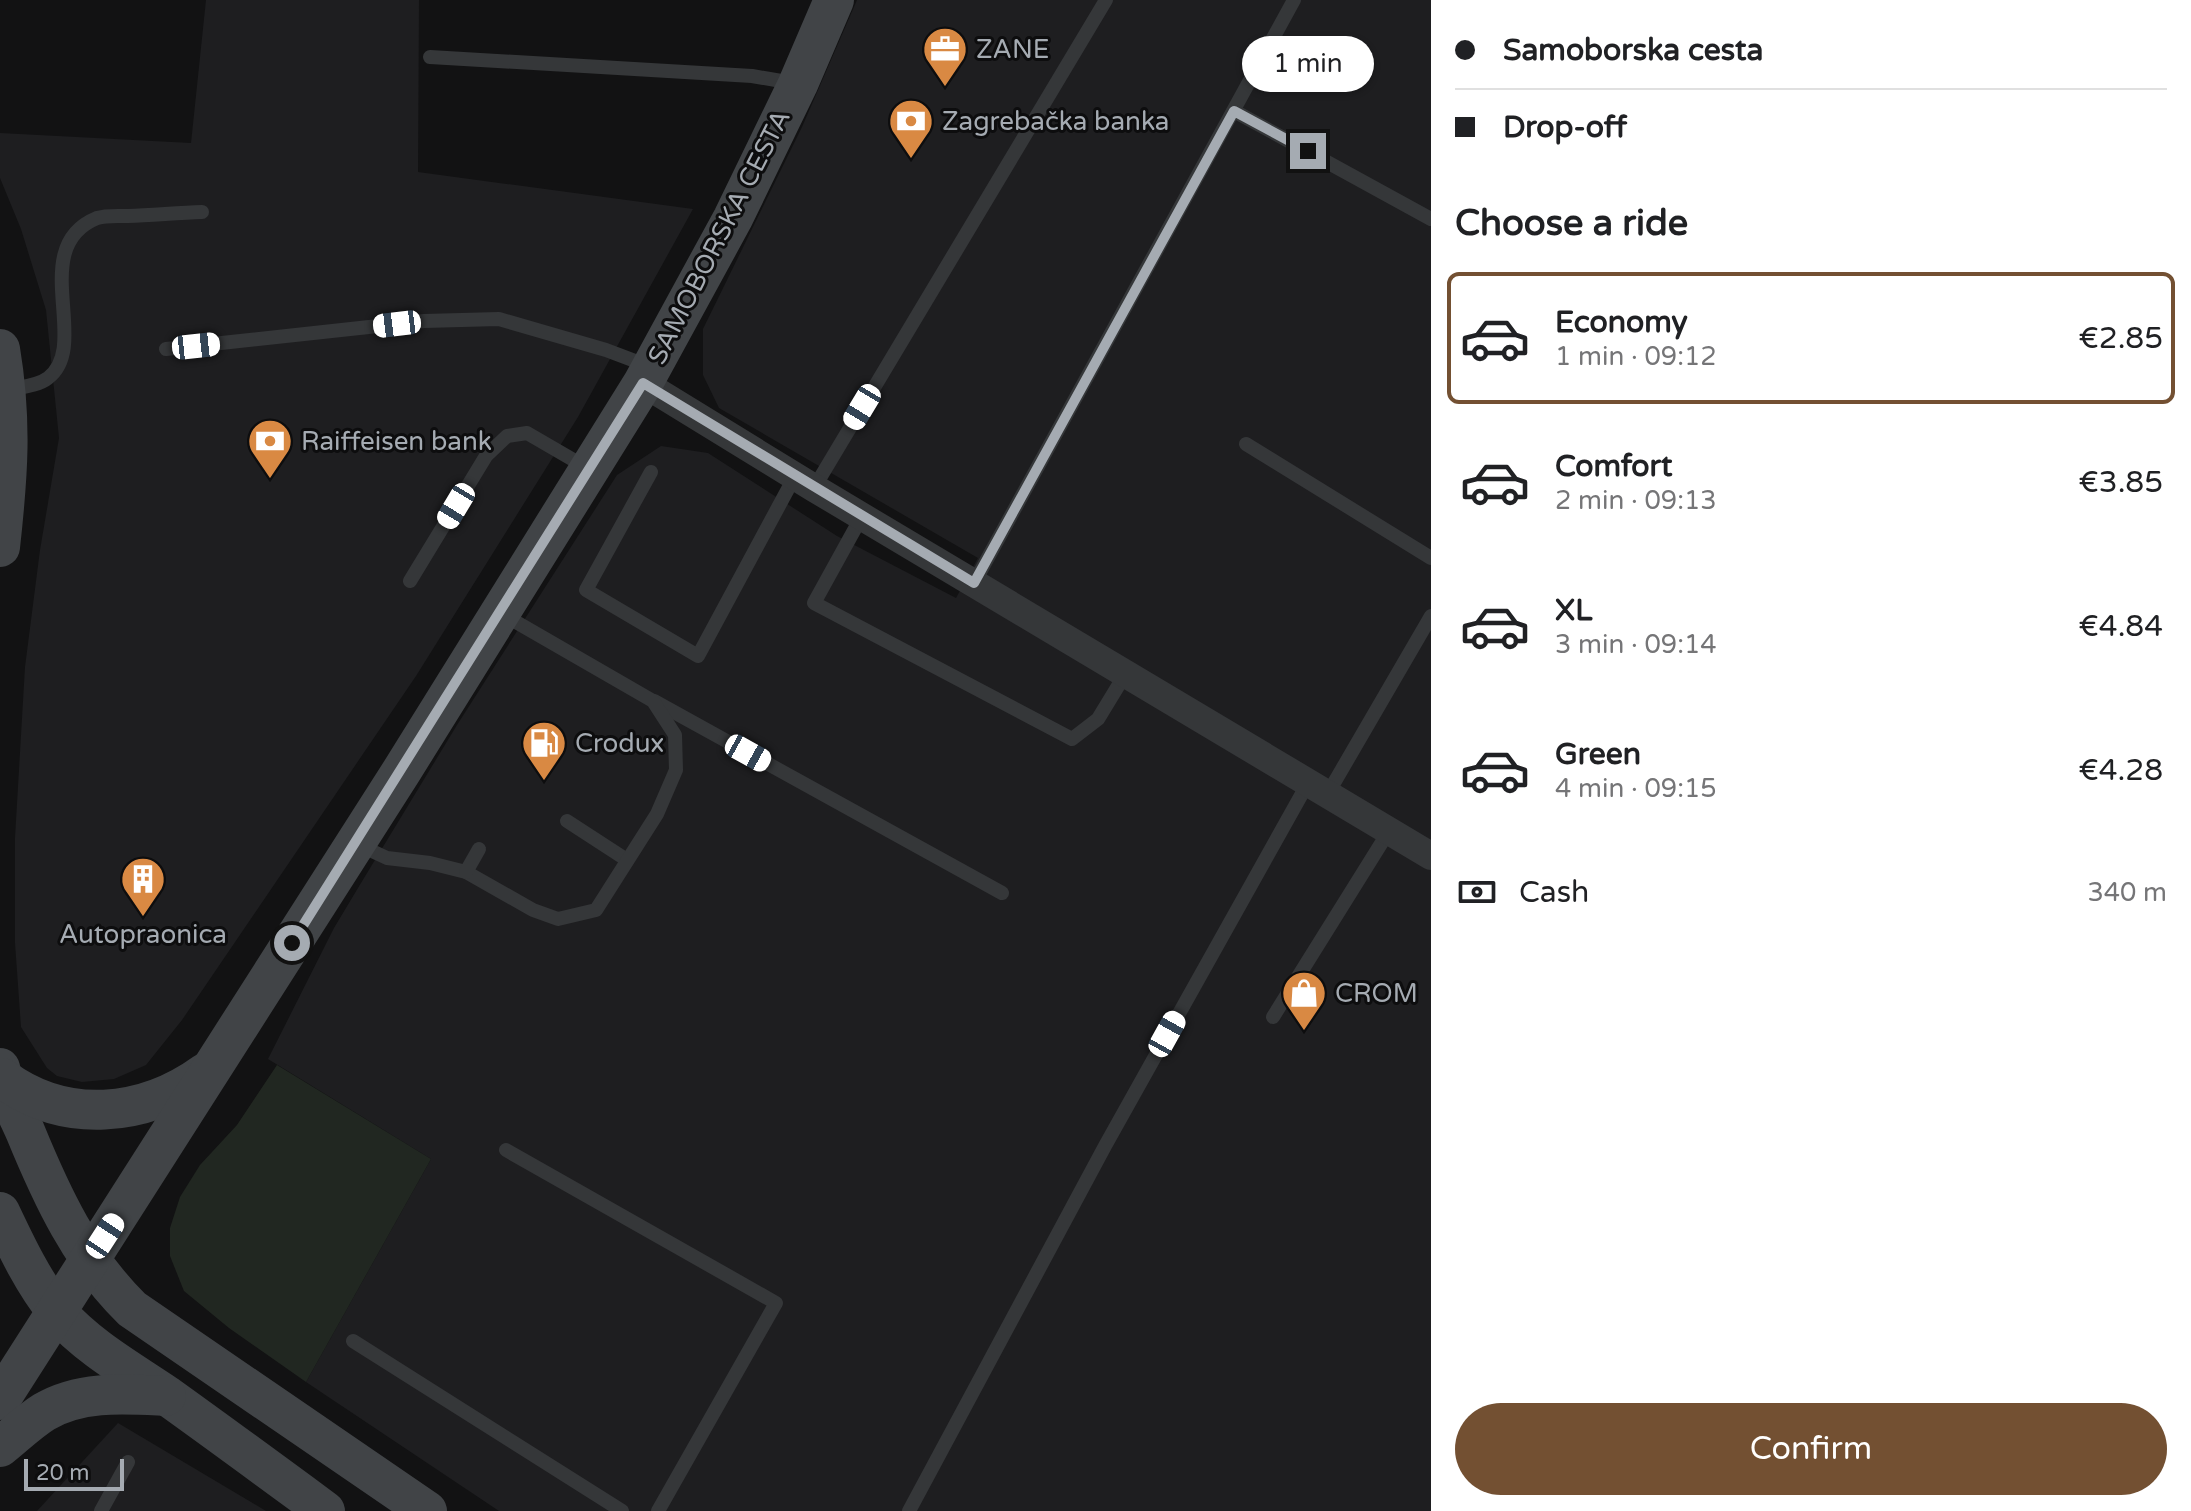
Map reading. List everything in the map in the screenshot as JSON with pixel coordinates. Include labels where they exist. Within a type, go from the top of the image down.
[{"type":"main road","name":"SAMOBORSKA CESTA","points":[[0,1400],[355,843],[647,375],[733,218],[798,84],[834,0]]},
{"type":"main road","points":[[0,349],[7,390],[9,462],[0,547]]},
{"type":"main road","points":[[1,1073],[22,1093],[42,1101],[97,1110],[126,1108],[165,1098],[212,1069]]},
{"type":"main road","points":[[1,1073],[52,1197],[110,1288],[132,1309],[427,1511]]},
{"type":"main road","points":[[0,1212],[20,1253],[57,1311],[99,1351],[325,1511]]},
{"type":"main road","points":[[0,1447],[45,1411],[76,1400],[108,1393],[166,1396]]},
{"type":"street","points":[[647,375],[804,482],[1431,856]]},
{"type":"lane","points":[[651,472],[586,590],[698,656],[1106,0]]},
{"type":"lane","points":[[974,583],[1294,0]]},
{"type":"lane","points":[[430,57],[752,76],[798,84]]},
{"type":"lane","points":[[1234,111],[1431,219]]},
{"type":"lane","points":[[7,390],[45,381],[56,372],[64,334],[62,274],[65,254],[70,240],[81,229],[99,218],[202,212]]},
{"type":"lane","points":[[166,349],[424,321],[499,319],[606,350],[647,375]]},
{"type":"lane","points":[[410,581],[486,456],[507,436],[527,433],[589,469]]},
{"type":"lane","points":[[1246,444],[1431,558]]},
{"type":"lane","points":[[862,516],[814,603],[1072,739],[1098,719],[1126,673]]},
{"type":"lane","points":[[500,613],[643,696],[1002,893]]},
{"type":"lane","points":[[909,1511],[1105,1146],[1317,789],[1431,616]]},
{"type":"lane","points":[[355,843],[387,858],[430,863],[466,872],[533,910],[558,919],[596,910],[657,814],[676,770],[675,735],[653,701],[643,696]]},
{"type":"lane","points":[[567,821],[627,860]]},
{"type":"lane","points":[[1273,1017],[1389,831]]},
{"type":"lane","points":[[466,872],[479,849]]},
{"type":"lane","points":[[506,1150],[776,1303],[658,1511]]},
{"type":"lane","points":[[353,1341],[622,1511]]},
{"type":"lane","points":[[101,1511],[128,1462]]},
{"type":"shaded area","points":[[206,0],[419,0],[418,172],[693,209],[578,417],[416,676],[182,1020],[146,1065],[114,1079],[82,1082],[57,1076],[47,1068],[21,1027],[15,943],[15,838],[25,667],[59,438],[46,310],[21,229],[0,178],[0,133],[191,143]]},
{"type":"shaded area","points":[[857,0],[1431,0],[1431,1511],[499,1511],[306,1382],[431,1159],[268,1059],[334,928],[457,725],[617,475],[661,446],[708,453],[837,536],[956,598],[978,558],[719,408],[703,375],[703,329],[802,127]]},
{"type":"shaded area","points":[[277,1065],[431,1159],[306,1382],[229,1328],[184,1291],[170,1256],[170,1228],[180,1197],[200,1165],[237,1125]]},
{"type":"shaded area","points":[[118,1423],[266,1511],[37,1511]]},
{"type":"place","name":"ZANE","points":[[945,88]]},
{"type":"place","name":"Zagrebačka banka","points":[[911,160]]},
{"type":"place","name":"Raiffeisen bank","points":[[270,480]]},
{"type":"place","name":"Crodux","points":[[544,782]]},
{"type":"place","name":"Autopraonica","points":[[143,918]]},
{"type":"place","name":"CROM","points":[[1304,1032]]},
{"type":"route","points":[[292,943],[643,383],[974,583],[1234,111],[1308,151]]}]
